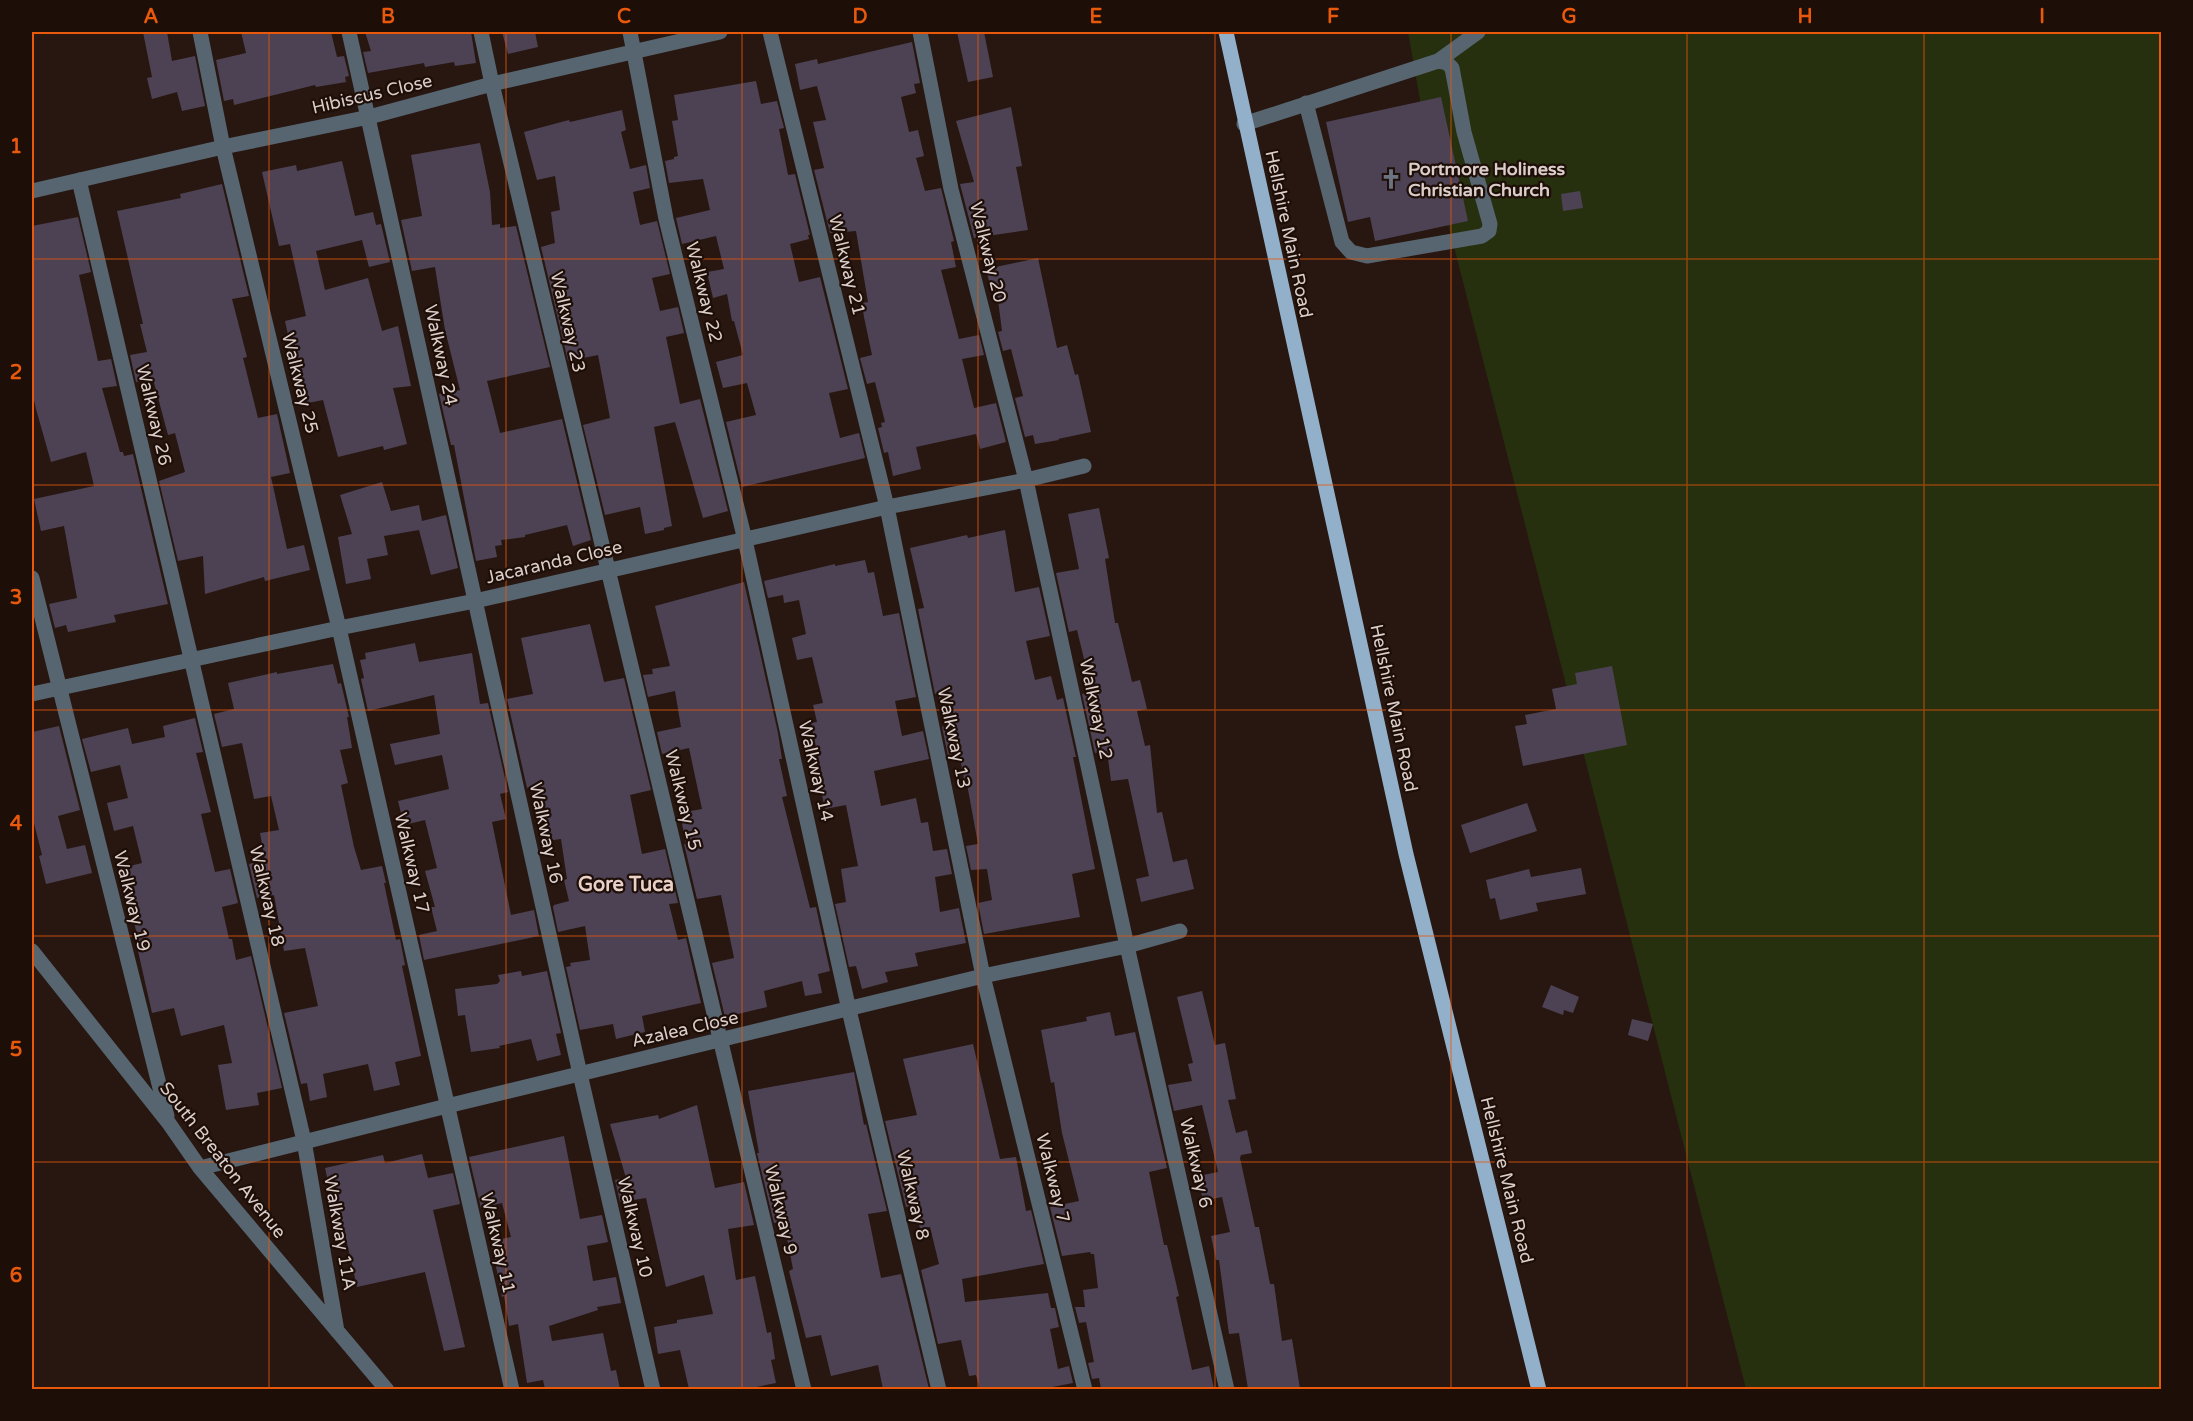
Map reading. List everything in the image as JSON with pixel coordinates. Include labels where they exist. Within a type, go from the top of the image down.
[{"type":"main road","name":"Hellshire Main Road","points":[[1226,32],[1244,124],[1406,854],[1539,1389]]},
{"type":"street","name":"Walkway 25","points":[[200,32],[223,147],[339,628]]},
{"type":"street","name":"Walkway 24","points":[[349,32],[475,601]]},
{"type":"street","name":"Walkway 23","points":[[481,32],[607,570]]},
{"type":"street","name":"Walkway 22","points":[[630,32],[666,219],[745,540]]},
{"type":"street","name":"Hibiscus Close","points":[[32,191],[223,147],[369,117],[492,84],[720,32]]},
{"type":"street","name":"Walkway 21","points":[[770,32],[887,507]]},
{"type":"street","name":"Walkway 20","points":[[920,32],[951,189],[1026,480]]},
{"type":"street","points":[[1244,124],[1438,61],[1478,32]]},
{"type":"street","points":[[1306,103],[1342,242],[1351,252],[1367,256],[1482,236],[1489,231],[1490,224],[1464,132],[1452,68],[1447,63],[1438,61]]},
{"type":"street","name":"Walkway 26","points":[[78,180],[192,659]]},
{"type":"street","name":"Jacaranda Close","points":[[32,694],[475,601],[887,507],[1026,480],[1084,466]]},
{"type":"street","name":"Walkway 12","points":[[1026,480],[1127,946]]},
{"type":"street","name":"Walkway 13","points":[[887,507],[983,976]]},
{"type":"street","name":"Walkway 14","points":[[745,540],[849,1010]]},
{"type":"street","name":"Walkway 15","points":[[607,570],[721,1040]]},
{"type":"street","name":"Walkway 19","points":[[32,578],[168,1122]]},
{"type":"street","name":"Walkway 16","points":[[475,601],[580,1074]]},
{"type":"street","name":"Walkway 17","points":[[339,628],[447,1106]]},
{"type":"street","name":"Walkway 18","points":[[192,659],[304,1141]]},
{"type":"street","name":"Azalea Close","points":[[200,1168],[983,976],[1127,946],[1180,931]]},
{"type":"street","name":"Walkway 6","points":[[1127,946],[1227,1389]]},
{"type":"street","name":"South Breaton Avenue","points":[[32,951],[168,1122],[200,1168],[387,1389]]},
{"type":"street","name":"Walkway 7","points":[[983,976],[1085,1389]]},
{"type":"street","name":"Walkway 8","points":[[849,1010],[939,1389]]},
{"type":"street","name":"Walkway 9","points":[[721,1040],[804,1389]]},
{"type":"street","name":"Walkway 10","points":[[580,1074],[653,1389]]},
{"type":"street","name":"Walkway 11","points":[[447,1106],[512,1389]]},
{"type":"street","name":"Walkway 11A","points":[[304,1141],[337,1331]]},
{"type":"green space","points":[[1408,32],[2161,32],[2161,1389],[1746,1389],[1428,145]]},
{"type":"building","points":[[143,32],[167,32],[172,61],[195,56],[205,106],[182,111],[177,92],[152,99],[147,78],[152,77]]},
{"type":"building","points":[[241,32],[331,32],[337,57],[344,56],[349,76],[345,77],[346,82],[316,87],[315,85],[234,105],[233,99],[224,101],[216,60],[246,53]]},
{"type":"building","points":[[365,32],[471,32],[476,63],[455,66],[454,62],[425,67],[424,63],[368,73],[363,52],[371,51]]},
{"type":"building","points":[[502,32],[535,32],[538,47],[508,54]]},
{"type":"building","points":[[957,32],[984,32],[993,77],[968,82]]},
{"type":"building","points":[[912,42],[920,83],[914,84],[916,93],[901,97],[909,132],[918,130],[924,156],[916,158],[925,191],[941,188],[954,241],[951,242],[956,267],[941,270],[959,339],[979,335],[984,355],[962,359],[974,408],[996,403],[1006,442],[980,449],[976,434],[916,447],[921,469],[893,476],[888,452],[884,453],[878,428],[882,427],[881,423],[885,422],[875,382],[867,384],[860,358],[872,355],[862,303],[868,302],[856,231],[830,233],[814,170],[824,168],[813,122],[826,120],[817,86],[800,90],[795,64],[817,59],[818,64]]},
{"type":"building","points":[[756,81],[761,104],[777,101],[784,128],[779,129],[788,175],[795,174],[810,235],[808,235],[809,239],[790,244],[799,282],[820,277],[848,389],[829,393],[840,438],[859,433],[865,458],[742,487],[726,422],[756,415],[747,383],[723,388],[716,362],[743,355],[734,321],[732,321],[727,294],[713,298],[707,272],[724,269],[716,236],[682,244],[676,218],[710,210],[703,179],[669,183],[665,161],[678,156],[672,121],[678,120],[674,95]]},
{"type":"building","points":[[1441,97],[1468,221],[1375,241],[1370,217],[1348,222],[1326,122]]},
{"type":"building","points":[[1011,107],[1022,166],[1016,167],[1028,230],[974,238],[960,184],[974,182],[956,121]]},
{"type":"building","points":[[622,110],[626,130],[621,132],[630,169],[646,165],[650,188],[633,192],[640,225],[657,221],[670,274],[652,278],[660,311],[678,307],[684,333],[666,337],[680,404],[700,399],[728,511],[703,518],[675,422],[654,427],[672,526],[645,534],[640,507],[605,515],[583,425],[610,418],[598,355],[568,361],[541,247],[555,243],[551,212],[560,210],[555,176],[537,180],[524,132],[569,120],[570,122]]},
{"type":"building","points":[[480,143],[490,192],[492,225],[500,224],[500,228],[516,226],[550,367],[487,381],[500,433],[562,419],[591,540],[573,546],[567,525],[525,535],[525,537],[501,540],[502,545],[495,546],[497,557],[476,561],[454,445],[451,445],[439,394],[460,390],[445,330],[435,267],[412,271],[401,220],[422,216],[411,155]]},
{"type":"building","points":[[342,161],[355,216],[373,212],[376,225],[381,224],[390,262],[369,267],[362,240],[316,251],[325,290],[368,278],[382,331],[398,326],[411,386],[393,388],[407,444],[384,450],[383,446],[338,457],[323,400],[303,404],[285,321],[306,316],[290,244],[279,246],[262,172],[296,165],[297,171]]},
{"type":"building","points":[[222,184],[249,296],[232,299],[247,357],[243,358],[258,418],[277,414],[290,473],[271,477],[287,549],[304,545],[310,570],[265,581],[264,577],[205,594],[203,556],[178,561],[159,481],[185,472],[175,433],[168,435],[153,379],[136,382],[130,355],[147,352],[140,324],[143,324],[117,211],[181,198],[180,194]]},
{"type":"building","points":[[1580,191],[1583,208],[1563,211],[1561,194]]},
{"type":"building","points":[[78,217],[91,272],[79,275],[98,361],[111,359],[117,386],[102,388],[120,452],[123,452],[124,456],[133,454],[168,604],[114,615],[116,622],[68,632],[66,625],[55,628],[49,604],[77,598],[64,526],[41,531],[34,499],[94,486],[86,452],[51,462],[36,409],[32,391],[32,226]]},
{"type":"building","points":[[1038,258],[1057,348],[1067,345],[1075,375],[1078,374],[1091,432],[1035,444],[1033,435],[1025,437],[1015,398],[1023,396],[1011,349],[1003,351],[998,332],[1002,331],[997,292],[992,293],[986,269]]},
{"type":"building","points":[[382,482],[391,511],[419,505],[422,521],[446,515],[458,568],[431,575],[419,530],[384,536],[388,555],[367,559],[371,579],[346,584],[338,537],[352,534],[340,495]]},
{"type":"building","points":[[1099,508],[1109,558],[1105,559],[1115,623],[1118,623],[1132,682],[1140,680],[1147,709],[1137,711],[1145,746],[1150,745],[1157,813],[1162,812],[1173,862],[1187,859],[1194,889],[1141,902],[1136,879],[1149,876],[1128,779],[1111,781],[1107,751],[1095,753],[1082,694],[1092,692],[1077,630],[1069,632],[1056,573],[1079,569],[1068,514]]},
{"type":"building","points":[[1005,530],[1015,592],[1039,587],[1050,636],[1026,641],[1035,680],[1051,676],[1057,700],[1063,698],[1076,757],[1073,757],[1095,869],[1072,874],[1080,917],[984,934],[978,903],[992,900],[987,869],[971,870],[966,846],[978,844],[967,784],[965,784],[959,753],[948,756],[942,727],[945,726],[938,693],[935,694],[918,609],[924,608],[910,548],[967,535],[968,538]]},
{"type":"building","points":[[865,560],[868,573],[874,572],[883,616],[899,613],[916,697],[895,701],[902,736],[923,731],[929,759],[874,771],[881,806],[916,798],[921,823],[928,822],[933,851],[947,849],[952,874],[935,877],[940,912],[959,908],[966,943],[915,953],[918,966],[885,972],[888,982],[862,989],[856,966],[849,967],[835,904],[846,902],[841,869],[858,866],[846,805],[825,809],[819,781],[823,780],[811,723],[817,722],[813,705],[823,703],[812,657],[797,660],[792,638],[806,634],[799,600],[784,603],[783,595],[768,598],[764,581],[835,564],[835,566]]},
{"type":"building","points":[[744,582],[778,733],[782,759],[779,759],[787,796],[782,797],[810,908],[816,907],[830,971],[818,974],[822,993],[805,996],[802,981],[764,991],[767,1007],[725,1017],[712,963],[734,958],[721,895],[697,899],[684,844],[686,844],[680,813],[702,809],[689,748],[662,754],[657,732],[681,727],[675,691],[648,697],[643,675],[653,674],[652,669],[670,666],[655,606]]},
{"type":"building","points":[[590,624],[604,682],[624,678],[651,790],[630,795],[642,854],[665,849],[678,903],[669,904],[678,940],[686,938],[701,1003],[642,1016],[645,1032],[616,1039],[613,1024],[580,1030],[566,967],[571,966],[570,963],[590,960],[585,926],[558,932],[553,907],[569,901],[564,880],[567,879],[561,839],[546,841],[536,786],[527,788],[507,699],[533,694],[521,638]]},
{"type":"building","points":[[415,643],[419,662],[472,653],[480,704],[488,703],[508,792],[500,794],[506,819],[492,822],[511,915],[534,910],[539,936],[424,960],[419,935],[437,931],[431,907],[435,907],[425,871],[437,868],[425,820],[404,825],[398,801],[449,789],[442,755],[395,765],[390,744],[440,734],[434,695],[368,711],[361,679],[364,678],[360,660],[366,659],[365,653]]},
{"type":"building","points":[[333,664],[338,684],[341,683],[349,717],[347,717],[352,748],[340,750],[348,783],[341,785],[354,847],[361,870],[382,866],[396,940],[400,939],[405,965],[402,966],[421,1056],[395,1062],[400,1085],[374,1091],[368,1064],[323,1074],[327,1097],[310,1101],[307,1083],[301,1084],[284,1013],[318,1006],[305,948],[284,951],[274,895],[257,898],[249,864],[265,860],[260,833],[279,830],[271,796],[254,799],[242,743],[222,747],[214,714],[234,709],[228,683],[277,672],[277,674]]},
{"type":"building","points":[[1612,666],[1627,745],[1523,766],[1515,726],[1527,724],[1525,715],[1556,709],[1552,689],[1577,684],[1575,673]]},
{"type":"building","points":[[195,718],[203,752],[196,753],[211,812],[201,814],[215,872],[230,869],[238,903],[222,907],[229,939],[232,939],[236,960],[251,956],[282,1088],[257,1093],[259,1105],[226,1110],[218,1065],[232,1063],[224,1025],[181,1036],[174,1008],[152,1013],[138,951],[141,951],[134,922],[139,921],[126,867],[142,863],[133,826],[114,831],[107,803],[128,798],[120,765],[91,772],[82,739],[128,728],[132,744],[165,737],[163,726]]},
{"type":"building","points":[[59,726],[80,810],[58,816],[67,849],[85,845],[92,873],[46,884],[39,856],[42,855],[32,815],[32,732]]},
{"type":"building","points":[[1527,803],[1537,831],[1470,853],[1461,825]]},
{"type":"building","points":[[1581,868],[1586,894],[1536,903],[1538,911],[1500,920],[1495,898],[1490,899],[1486,880],[1529,869],[1531,877]]},
{"type":"building","points":[[521,971],[522,976],[547,971],[561,1033],[556,1034],[561,1055],[537,1061],[531,1039],[499,1046],[500,1048],[471,1052],[465,1015],[458,1016],[455,989],[497,984],[500,981],[498,975]]},
{"type":"building","points":[[1551,985],[1579,997],[1573,1013],[1564,1010],[1563,1015],[1542,1007]]},
{"type":"building","points":[[1202,991],[1215,1045],[1225,1043],[1236,1099],[1228,1100],[1236,1133],[1247,1130],[1252,1153],[1241,1155],[1240,1158],[1255,1227],[1259,1227],[1270,1284],[1274,1284],[1282,1341],[1292,1339],[1300,1389],[1248,1389],[1239,1333],[1229,1334],[1219,1260],[1216,1260],[1211,1236],[1230,1232],[1222,1197],[1203,1201],[1198,1176],[1218,1172],[1202,1105],[1174,1111],[1168,1085],[1192,1081],[1188,1064],[1193,1063],[1177,997]]},
{"type":"building","points":[[1110,1012],[1115,1036],[1135,1032],[1167,1168],[1149,1172],[1164,1245],[1167,1245],[1179,1296],[1176,1297],[1192,1370],[1209,1366],[1214,1389],[1101,1389],[1099,1378],[1092,1379],[1088,1363],[1094,1362],[1086,1322],[1079,1323],[1075,1307],[1085,1307],[1083,1290],[1098,1288],[1094,1254],[1090,1252],[1062,1256],[1050,1207],[1079,1201],[1062,1133],[1054,1082],[1051,1083],[1041,1030],[1087,1021],[1086,1017]]},
{"type":"building","points":[[1632,1019],[1653,1024],[1648,1041],[1628,1035]]},
{"type":"building","points":[[973,1044],[1000,1159],[1016,1157],[1026,1211],[1031,1210],[1044,1264],[962,1279],[965,1302],[1048,1293],[1051,1308],[1055,1308],[1059,1327],[1050,1329],[1058,1369],[1069,1366],[1073,1383],[1042,1389],[980,1389],[976,1375],[969,1376],[961,1340],[938,1344],[921,1270],[939,1264],[930,1227],[920,1229],[915,1205],[906,1207],[885,1121],[917,1115],[903,1059]]},
{"type":"building","points":[[854,1072],[864,1125],[866,1124],[887,1211],[868,1214],[881,1278],[901,1274],[929,1389],[883,1389],[878,1365],[831,1376],[821,1335],[806,1338],[789,1271],[793,1269],[787,1238],[783,1239],[780,1222],[774,1223],[757,1153],[759,1153],[748,1091]]},
{"type":"building","points":[[697,1105],[715,1188],[744,1182],[754,1225],[728,1229],[736,1280],[755,1276],[767,1333],[771,1332],[775,1359],[771,1360],[776,1383],[746,1389],[689,1389],[680,1350],[658,1354],[654,1327],[677,1323],[677,1320],[713,1314],[704,1275],[666,1287],[646,1198],[620,1202],[615,1180],[626,1178],[610,1124],[658,1115],[659,1119]]},
{"type":"building","points":[[564,1136],[580,1219],[602,1215],[608,1242],[587,1246],[593,1281],[616,1277],[621,1303],[597,1307],[598,1310],[549,1326],[552,1341],[603,1333],[611,1371],[616,1370],[620,1389],[545,1389],[543,1380],[527,1383],[518,1324],[509,1326],[491,1241],[511,1237],[502,1203],[481,1208],[469,1157]]},
{"type":"building","points":[[422,1154],[428,1178],[453,1173],[460,1204],[433,1210],[465,1347],[444,1351],[425,1272],[357,1287],[338,1203],[333,1204],[325,1168],[383,1155],[385,1163]]},
{"type":"place","name":"Portmore Holiness Christian Church","points":[[1391,179]]},
{"type":"district","name":"Gore Tuca","points":[[626,884]]}]
